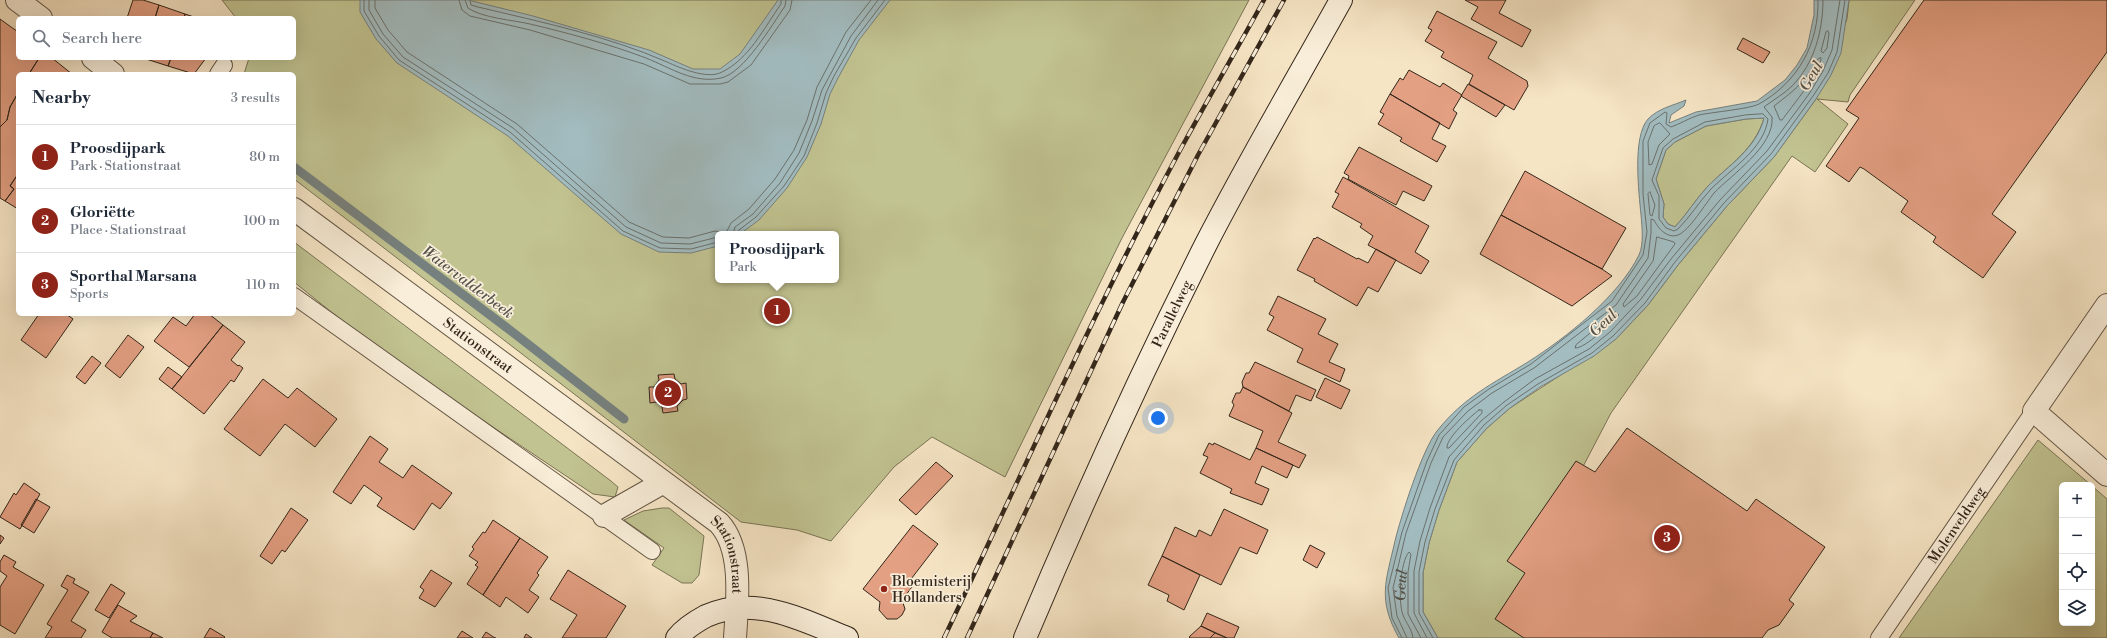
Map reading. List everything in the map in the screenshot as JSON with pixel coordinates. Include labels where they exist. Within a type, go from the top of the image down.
[{"type":"street","points":[[17,0],[38,16]]},
{"type":"street","name":"Parallelweg","points":[[1025,638],[1068,536],[1109,445],[1206,244],[1341,0]]},
{"type":"street","points":[[96,60],[111,72]]},
{"type":"street","name":"Stationstraat","points":[[296,210],[662,483],[719,523],[726,531],[732,547],[736,571],[737,607],[735,638]]},
{"type":"street","name":"Molenveldweg","points":[[2034,411],[2107,306]]},
{"type":"street","points":[[2034,411],[2107,475]]},
{"type":"street","points":[[604,516],[662,483]]},
{"type":"street","points":[[677,638],[689,625],[718,611],[737,607],[765,608],[780,612],[847,638]]},
{"type":"lane","points":[[296,297],[652,551]]},
{"type":"lane","name":"Molenveldweg","points":[[1879,638],[2034,411]]},
{"type":"green space","points":[[222,0],[1249,0],[1122,238],[1005,477],[932,437],[894,467],[831,541],[797,530],[741,522],[296,181],[296,72],[245,72],[248,60],[296,60],[296,16],[234,16]]},
{"type":"green space","points":[[1849,0],[1915,0],[1850,95],[1848,102],[1817,99],[1848,124],[1815,172],[1792,156],[1611,413],[1507,612],[1541,638],[1438,638],[1423,612],[1423,573],[1429,543],[1439,510],[1457,462],[1487,428],[1510,408],[1616,339],[1648,305],[1678,265],[1727,206],[1774,157],[1816,99],[1847,19]]},
{"type":"green space","points":[[1764,118],[1760,129],[1748,148],[1708,186],[1675,227],[1668,224],[1663,217],[1664,204],[1656,179],[1666,150],[1675,142],[1706,126],[1746,119]]},
{"type":"green space","points":[[296,244],[611,481],[618,487],[615,497],[593,494],[441,392],[330,311],[296,284]]},
{"type":"green space","points":[[2038,440],[2087,482],[2059,482],[2059,626],[2095,626],[2095,489],[2107,499],[2107,638],[1899,638]]},
{"type":"green space","points":[[669,508],[704,536],[699,575],[692,583],[682,583],[652,565],[664,548],[624,520],[643,511]]},
{"type":"water","points":[[360,0],[468,0],[533,16],[649,50],[693,69],[720,69],[740,54],[778,0],[890,0],[859,40],[838,78],[830,94],[821,124],[807,157],[787,188],[759,220],[744,231],[715,231],[715,247],[691,253],[659,252],[621,234],[508,136],[397,63],[376,39],[360,12]]},
{"type":"water","name":"Geul","points":[[1814,0],[1849,0],[1841,53],[1831,75],[1816,99],[1774,157],[1727,206],[1678,265],[1648,305],[1616,339],[1594,356],[1540,387],[1510,408],[1487,428],[1457,462],[1439,510],[1429,543],[1423,573],[1423,612],[1438,638],[1399,638],[1388,612],[1385,590],[1395,541],[1402,516],[1419,468],[1431,440],[1447,419],[1468,400],[1543,352],[1575,328],[1605,301],[1630,271],[1641,251],[1642,246],[1638,180],[1638,151],[1643,127],[1648,119],[1661,110],[1686,100],[1684,106],[1671,115],[1669,123],[1696,112],[1757,101],[1785,80],[1797,65],[1807,48],[1814,15]],"holes":[[[1764,118],[1760,129],[1741,156],[1708,186],[1675,227],[1668,224],[1663,217],[1664,204],[1656,179],[1666,150],[1675,142],[1706,126],[1746,119]]]},
{"type":"building","points":[[133,0],[143,0],[159,5],[156,16],[128,16]]},
{"type":"building","points":[[1465,0],[1506,0],[1499,13],[1531,30],[1522,47],[1471,19],[1478,7]]},
{"type":"building","points":[[1924,0],[2107,0],[2107,52],[1992,214],[2016,232],[1983,278],[1933,242],[1936,237],[1901,212],[1908,201],[1864,169],[1860,167],[1849,182],[1826,166],[1859,118],[1846,110]]},
{"type":"building","points":[[159,5],[185,14],[184,16],[156,16]]},
{"type":"building","points":[[1437,11],[1497,42],[1488,58],[1527,81],[1528,86],[1514,110],[1469,84],[1473,75],[1441,57],[1444,52],[1425,41],[1432,30],[1428,28]]},
{"type":"building","points":[[0,19],[16,31],[16,60],[38,60],[30,72],[16,72],[16,96],[10,107],[7,120],[0,127]]},
{"type":"building","points":[[1743,38],[1770,52],[1763,63],[1737,49]]},
{"type":"building","points":[[38,60],[54,60],[70,72],[30,72]]},
{"type":"building","points":[[149,60],[170,60],[168,66]]},
{"type":"building","points":[[170,60],[204,60],[196,72],[188,72],[168,66]]},
{"type":"building","points":[[1409,70],[1440,87],[1443,83],[1462,95],[1453,110],[1457,113],[1449,129],[1390,94],[1400,78],[1403,80]]},
{"type":"building","points":[[1468,84],[1505,105],[1496,117],[1461,96]]},
{"type":"building","points":[[1390,94],[1440,123],[1432,139],[1446,146],[1437,162],[1400,141],[1402,138],[1378,124],[1384,114],[1380,112]]},
{"type":"building","points":[[16,96],[16,177],[10,186],[14,189],[5,201],[0,198],[0,127],[7,120],[10,107]]},
{"type":"building","points":[[1359,147],[1432,186],[1424,201],[1403,191],[1396,205],[1348,179],[1349,176],[1344,173]]},
{"type":"building","points":[[1525,171],[1626,228],[1602,269],[1501,215]]},
{"type":"building","points":[[16,177],[16,208],[5,201],[14,189],[10,186]]},
{"type":"building","points":[[1343,177],[1429,226],[1415,252],[1429,261],[1421,274],[1368,245],[1373,236],[1360,227],[1362,224],[1332,207],[1339,194],[1335,192]]},
{"type":"building","points":[[1501,215],[1602,269],[1612,276],[1572,306],[1480,254]]},
{"type":"building","points":[[1317,237],[1357,259],[1358,258],[1368,263],[1376,249],[1396,260],[1378,292],[1368,287],[1357,306],[1314,281],[1315,279],[1297,270],[1314,238],[1315,239]]},
{"type":"building","points":[[1278,296],[1326,319],[1318,334],[1338,344],[1329,362],[1345,369],[1340,382],[1297,362],[1303,349],[1267,330],[1274,317],[1269,314]]},
{"type":"building","points":[[38,316],[69,316],[73,319],[46,358],[21,340]]},
{"type":"building","points":[[194,316],[212,316],[223,325],[189,367],[154,341],[173,317],[186,326]]},
{"type":"building","points":[[223,325],[245,342],[231,360],[243,368],[234,382],[231,380],[204,414],[172,389]]},
{"type":"building","points":[[128,335],[144,347],[120,378],[105,366]]},
{"type":"building","points":[[92,356],[101,363],[85,384],[76,377]]},
{"type":"building","points":[[1255,362],[1316,390],[1311,401],[1296,395],[1289,411],[1243,387],[1242,382],[1246,373],[1249,373]]},
{"type":"building","points":[[168,367],[182,377],[172,389],[159,379]]},
{"type":"building","points":[[674,374],[675,379],[681,384],[686,383],[687,399],[683,400],[677,406],[678,411],[663,413],[662,407],[656,402],[650,403],[649,387],[654,387],[659,380],[658,375]]},
{"type":"building","points":[[1325,378],[1350,390],[1341,409],[1316,397]]},
{"type":"building","points":[[263,379],[288,398],[297,388],[337,419],[315,447],[285,424],[260,456],[224,429]]},
{"type":"building","points":[[1243,387],[1292,413],[1278,442],[1306,455],[1299,468],[1256,448],[1263,431],[1229,416],[1234,405],[1232,402],[1236,393],[1240,393]]},
{"type":"building","points":[[1627,428],[1747,511],[1756,499],[1825,547],[1789,600],[1794,604],[1779,625],[1768,630],[1762,638],[1524,638],[1495,619],[1525,573],[1507,561],[1576,461],[1595,472]]},
{"type":"building","points":[[370,436],[388,449],[379,462],[403,478],[412,465],[452,493],[440,509],[432,503],[414,530],[377,506],[382,498],[364,485],[351,504],[333,492]]},
{"type":"building","points":[[1209,443],[1213,445],[1214,443],[1250,460],[1256,448],[1293,465],[1287,478],[1262,466],[1255,483],[1269,489],[1262,505],[1230,493],[1232,489],[1200,473],[1208,457],[1203,455]]},
{"type":"building","points":[[936,462],[953,476],[916,515],[899,500]]},
{"type":"building","points":[[24,483],[40,494],[20,529],[0,517],[14,493],[16,495]]},
{"type":"building","points":[[36,499],[50,507],[34,533],[21,525]]},
{"type":"building","points":[[291,508],[308,520],[285,552],[282,550],[272,564],[260,556]]},
{"type":"building","points":[[1224,509],[1268,530],[1257,554],[1240,547],[1221,585],[1162,556],[1175,527],[1196,537],[1199,530],[1211,536]]},
{"type":"building","points":[[493,520],[520,538],[483,595],[467,584],[478,567],[475,565],[478,562],[469,556],[474,549],[472,547],[483,532],[485,533]]},
{"type":"building","points":[[913,525],[938,544],[908,583],[912,587],[902,600],[905,609],[902,615],[897,619],[887,619],[879,610],[880,602],[863,589]]},
{"type":"building","points":[[0,535],[4,538],[0,544]]},
{"type":"building","points":[[520,538],[548,557],[537,573],[539,575],[529,590],[539,597],[528,613],[506,597],[500,607],[483,595]]},
{"type":"building","points":[[1310,545],[1325,553],[1317,568],[1303,560]]},
{"type":"building","points":[[4,555],[16,562],[13,567],[44,585],[15,634],[0,625],[0,587],[7,576],[0,571],[0,562]]},
{"type":"building","points":[[1162,556],[1200,575],[1184,610],[1167,601],[1169,595],[1148,585]]},
{"type":"building","points":[[431,570],[452,583],[435,607],[419,598],[424,590],[420,587]]},
{"type":"building","points":[[568,570],[626,606],[606,638],[562,638],[577,615],[550,599]]},
{"type":"building","points":[[67,575],[75,579],[73,583],[89,592],[71,621],[86,630],[81,638],[45,638],[52,627],[47,624],[68,590],[61,586]]},
{"type":"building","points":[[111,584],[125,593],[109,618],[95,610]]},
{"type":"building","points":[[118,605],[137,616],[130,621],[153,633],[150,638],[112,638],[102,632]]},
{"type":"building","points":[[1207,613],[1239,627],[1234,638],[1227,638],[1201,626]]},
{"type":"building","points":[[1201,626],[1215,633],[1210,638],[1189,637]]},
{"type":"building","points":[[210,628],[225,637],[204,638]]},
{"type":"building","points":[[462,631],[473,638],[457,638]]},
{"type":"building","points":[[486,632],[495,638],[482,638]]},
{"type":"building","points":[[153,633],[163,638],[150,638]]},
{"type":"building","points":[[1215,633],[1227,638],[1210,638]]},
{"type":"building","points":[[526,634],[532,638],[524,638]]},
{"type":"waterway","name":"Watervalderbeek","points":[[296,169],[515,334],[624,419]]},
{"type":"railway","points":[[944,638],[1087,333],[1147,213],[1199,115],[1264,0]]},
{"type":"railway","points":[[967,638],[1123,302],[1198,155],[1284,0]]},
{"type":"place","name":"Proosdijpark","points":[[777,311]]},
{"type":"place","name":"Gloriëtte","points":[[668,393]]},
{"type":"place","name":"Sporthal Marsana","points":[[1667,538]]},
{"type":"place","name":"Bloemisterij Hollanders","points":[[884,589]]}]
